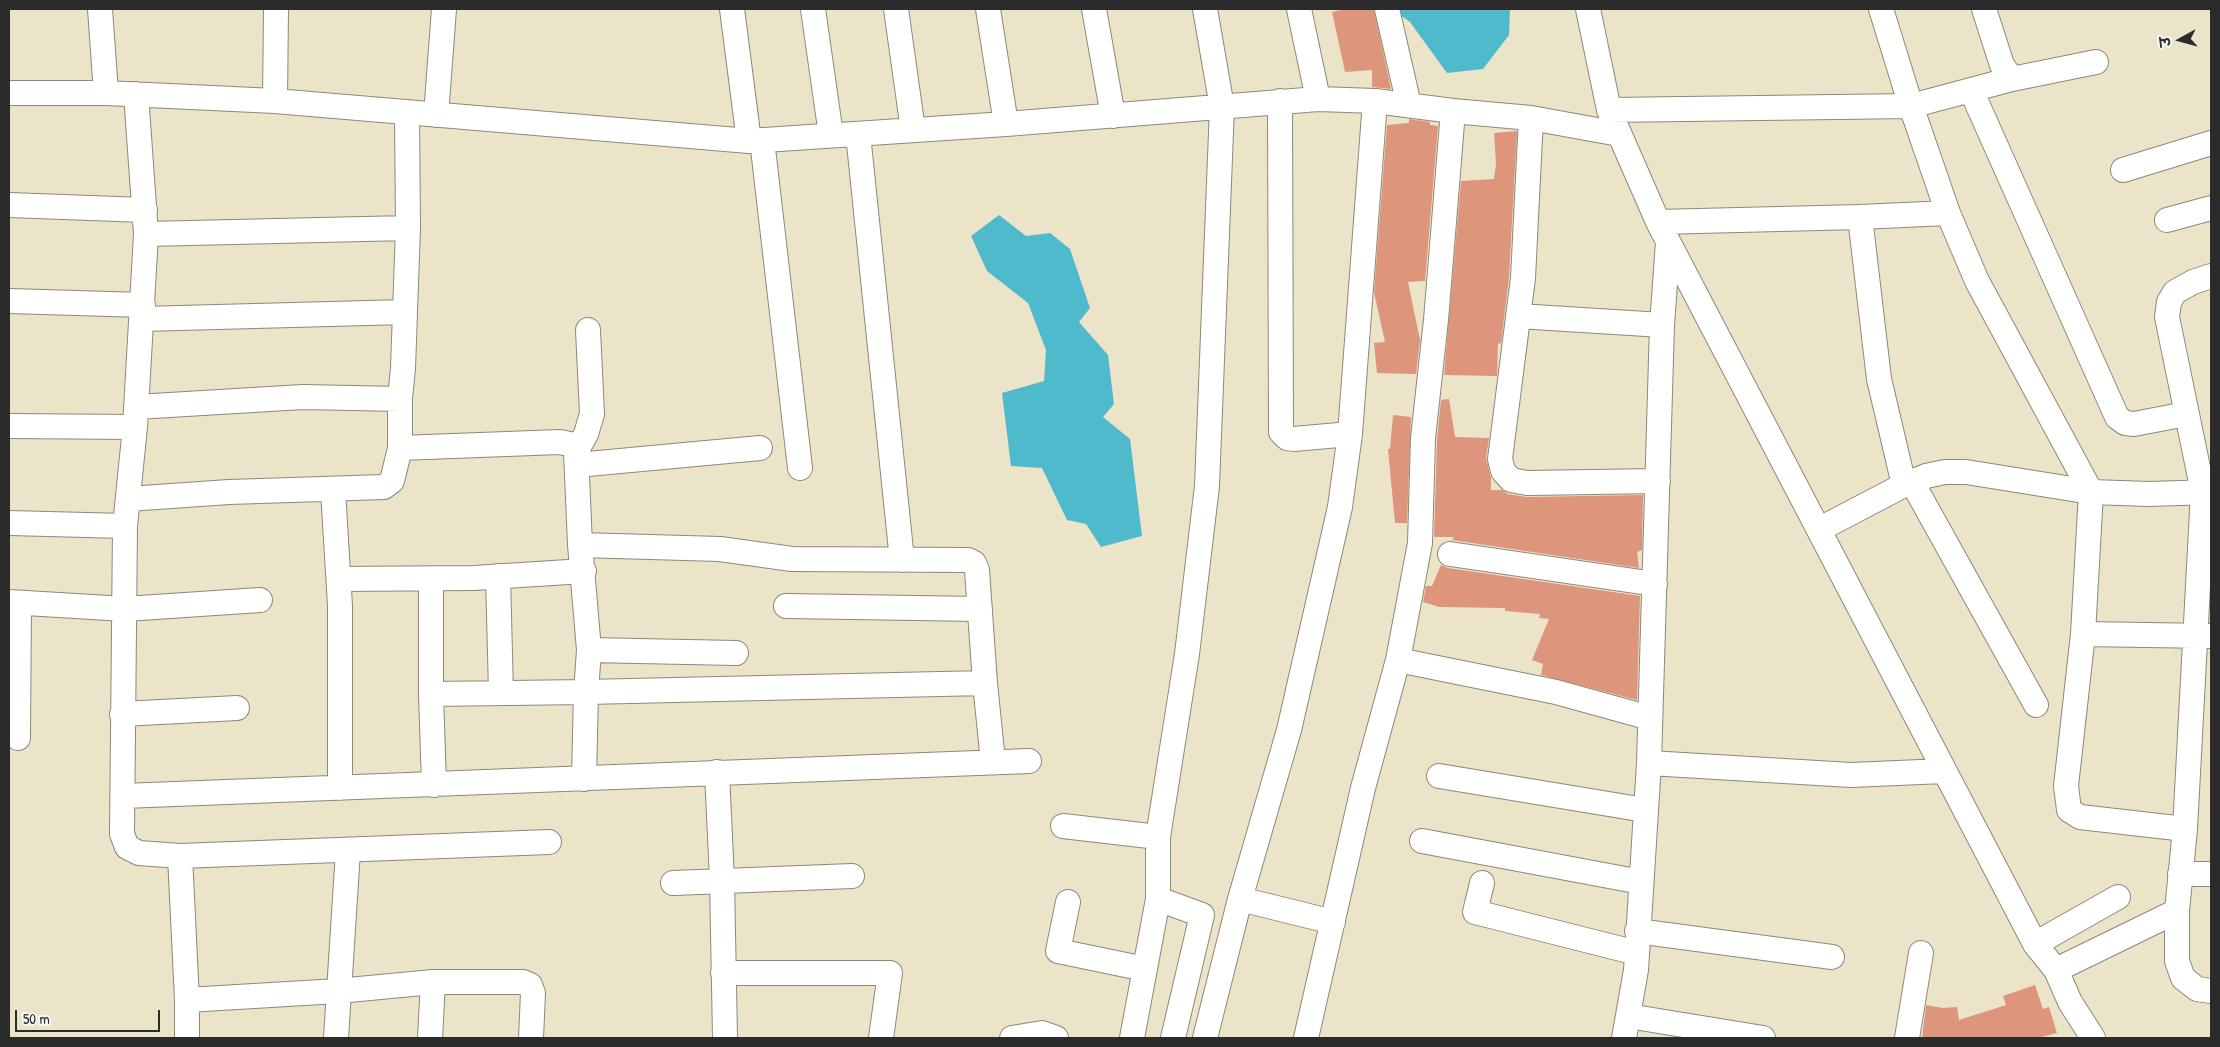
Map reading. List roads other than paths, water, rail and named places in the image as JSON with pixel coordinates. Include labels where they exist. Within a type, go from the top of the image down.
[{"type":"street","points":[[100,9],[106,93]]},
{"type":"street","points":[[275,102],[276,9]]},
{"type":"street","points":[[436,115],[444,9]]},
{"type":"street","points":[[732,9],[756,140],[800,468]]},
{"type":"street","points":[[813,9],[831,135]]},
{"type":"street","points":[[896,9],[913,130]]},
{"type":"street","points":[[988,9],[1006,124]]},
{"type":"street","points":[[1094,9],[1112,116]]},
{"type":"street","points":[[1132,1038],[1158,899],[1158,837],[1187,654],[1207,486],[1222,107],[1205,9]]},
{"type":"street","points":[[1299,9],[1318,99]]},
{"type":"street","points":[[1387,9],[1409,105]]},
{"type":"street","points":[[1588,9],[1609,110],[1663,232],[1820,529],[2035,944],[2056,970],[2070,1002],[2093,1038]]},
{"type":"street","points":[[1881,9],[1911,106],[1948,213],[1978,282],[2091,492],[2083,634],[2066,786],[2069,810],[2080,817],[2185,829]]},
{"type":"street","points":[[1984,9],[2002,65],[2012,79]]},
{"type":"street","points":[[1609,110],[1911,106],[2012,79],[2096,62]]},
{"type":"street","points":[[1971,90],[2117,417],[2125,424],[2134,424],[2186,414]]},
{"type":"street","points":[[9,93],[136,94],[275,102],[756,140],[1006,124],[1318,99],[1375,101],[1452,111],[1531,118],[1619,134]]},
{"type":"street","points":[[136,94],[146,234],[135,417],[125,526],[122,834],[127,848],[139,853],[180,856],[549,842]]},
{"type":"street","points":[[1280,101],[1281,432],[1287,438],[1294,439],[1350,434]]},
{"type":"street","points":[[1205,1038],[1240,899],[1289,730],[1340,507],[1350,434],[1375,101]]},
{"type":"street","points":[[1306,1038],[1363,788],[1398,660],[1420,543],[1423,438],[1436,320],[1452,111]]},
{"type":"street","points":[[128,499],[229,492],[384,487],[392,481],[400,448],[400,399],[408,228],[407,112]]},
{"type":"street","points":[[1531,118],[1523,278],[1500,459],[1503,471],[1512,480],[1527,483],[1658,480]]},
{"type":"street","points":[[858,134],[902,560]]},
{"type":"street","points":[[2123,170],[2211,143]]},
{"type":"street","points":[[9,205],[145,210]]},
{"type":"street","points":[[2167,220],[2211,208]]},
{"type":"street","points":[[1663,232],[1860,217],[1948,213]]},
{"type":"street","points":[[1860,217],[1879,379],[1908,484],[2036,705]]},
{"type":"street","points":[[146,234],[408,228]]},
{"type":"street","points":[[1663,232],[1658,480],[1649,763],[1637,942],[1626,1027],[1763,1038]]},
{"type":"street","points":[[2211,276],[2194,282],[2176,292],[2169,302],[2167,317],[2186,414],[2207,492],[2203,636],[2176,911],[2176,961],[2183,978],[2197,989],[2211,991]]},
{"type":"street","points":[[9,301],[142,312],[405,312]]},
{"type":"street","points":[[1518,316],[1662,325]]},
{"type":"street","points":[[576,458],[592,414],[588,330]]},
{"type":"street","points":[[9,426],[135,417],[303,397],[400,399]]},
{"type":"street","points":[[400,448],[568,442],[574,446],[589,650],[584,779]]},
{"type":"street","points":[[576,458],[760,448]]},
{"type":"street","points":[[1820,529],[1908,484],[1945,472],[1966,472],[2091,492],[2148,494],[2207,492]]},
{"type":"street","points":[[333,490],[339,579],[342,698],[340,788]]},
{"type":"street","points":[[9,524],[125,526]]},
{"type":"street","points":[[580,544],[720,549],[792,559],[962,559],[974,563],[977,570],[984,683],[993,762]]},
{"type":"street","points":[[1450,554],[1655,584]]},
{"type":"street","points":[[339,579],[431,579],[584,571]]},
{"type":"street","points":[[498,576],[501,693]]},
{"type":"street","points":[[431,579],[430,694],[434,785]]},
{"type":"street","points":[[18,738],[14,602],[125,609],[260,600]]},
{"type":"street","points":[[786,606],[980,609]]},
{"type":"street","points":[[2083,634],[2203,636]]},
{"type":"street","points":[[589,650],[736,652]]},
{"type":"street","points":[[1398,660],[1556,692],[1650,718]]},
{"type":"street","points":[[430,694],[984,683]]},
{"type":"street","points":[[122,714],[237,708]]},
{"type":"street","points":[[122,796],[1029,760]]},
{"type":"street","points":[[1649,763],[1851,775],[1944,771]]},
{"type":"street","points":[[717,772],[722,880],[725,1038]]},
{"type":"street","points":[[1439,776],[1645,810]]},
{"type":"street","points":[[1062,826],[1158,837]]},
{"type":"street","points":[[1422,840],[1641,882]]},
{"type":"street","points":[[336,1038],[348,851]]},
{"type":"street","points":[[180,856],[187,1038]]},
{"type":"street","points":[[2180,874],[2211,874]]},
{"type":"street","points":[[673,883],[852,876]]},
{"type":"street","points":[[1482,883],[1475,912],[1637,942],[1832,958]]},
{"type":"street","points":[[2035,944],[2118,898]]},
{"type":"street","points":[[1158,899],[1202,915],[1173,1038]]},
{"type":"street","points":[[1240,899],[1332,922]]},
{"type":"street","points":[[1068,902],[1058,951],[1145,969]]},
{"type":"street","points":[[2056,970],[2176,911]]},
{"type":"street","points":[[1907,1038],[1921,953]]},
{"type":"street","points":[[723,973],[890,973],[882,1038]]},
{"type":"street","points":[[187,1000],[338,991],[433,982],[523,982],[530,985],[533,993],[531,1038]]},
{"type":"street","points":[[430,1038],[433,982]]},
{"type":"street","points":[[1012,1038],[1042,1034],[1056,1038]]},
{"type":"water","points":[[1396,9],[1510,9],[1509,35],[1483,69],[1447,73],[1410,22],[1396,12]]},
{"type":"water","points":[[999,215],[1026,236],[1050,233],[1070,249],[1090,308],[1079,322],[1108,355],[1114,404],[1103,417],[1130,439],[1142,536],[1101,547],[1086,524],[1067,520],[1042,468],[1011,466],[1002,393],[1044,381],[1046,350],[1028,303],[987,271],[971,236]]}]
